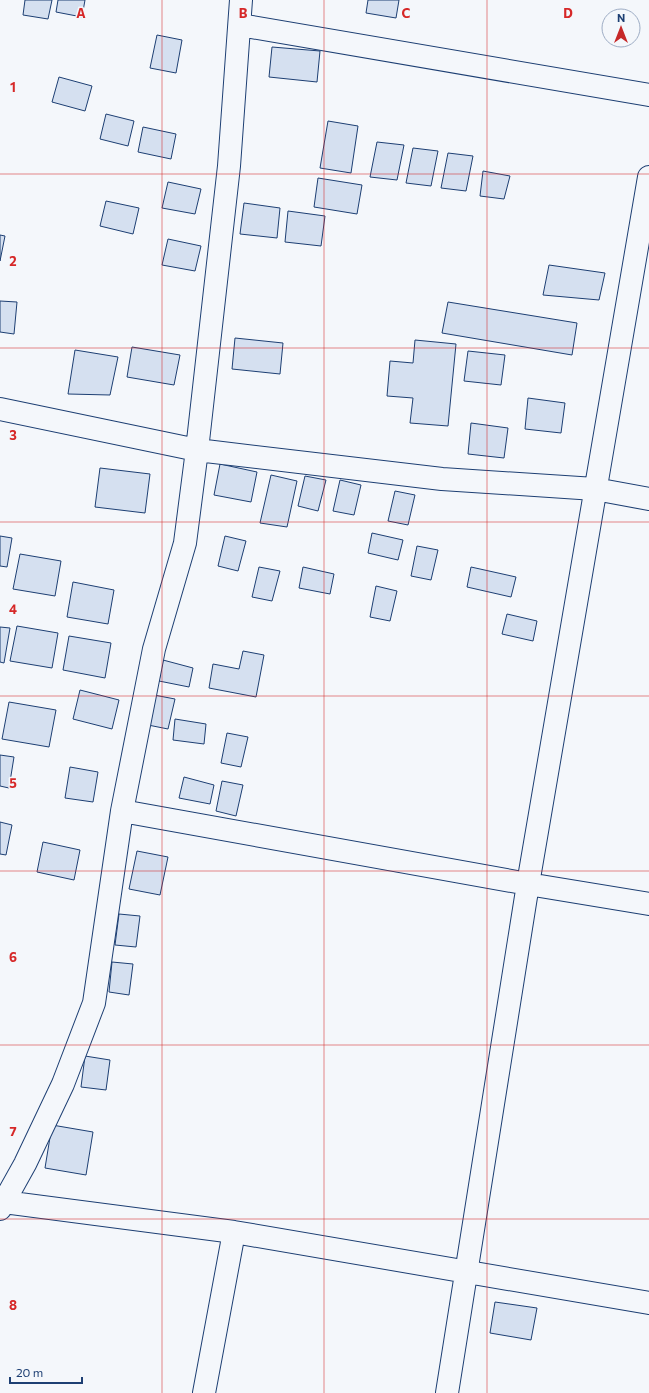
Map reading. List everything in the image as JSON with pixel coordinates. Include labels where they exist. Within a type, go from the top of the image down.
[{"type":"street","points":[[241,0],[229,166],[185,543],[154,649],[122,811],[94,1003],[63,1084],[2,1206],[234,1232],[649,1303]]},
{"type":"street","points":[[240,25],[649,95]]},
{"type":"street","points":[[447,1393],[528,884],[649,177]]},
{"type":"street","points":[[0,409],[197,450],[442,479],[595,489],[649,498]]},
{"type":"street","points":[[122,811],[528,884],[649,904]]},
{"type":"street","points":[[204,1393],[234,1232]]},
{"type":"building","points":[[25,0],[52,0],[48,19],[23,15]]},
{"type":"building","points":[[58,0],[85,0],[82,17],[56,12]]},
{"type":"building","points":[[368,0],[399,0],[396,18],[366,13]]},
{"type":"building","points":[[157,35],[182,40],[176,73],[150,68]]},
{"type":"building","points":[[272,47],[320,51],[317,82],[269,77]]},
{"type":"building","points":[[59,77],[92,86],[85,111],[52,102]]},
{"type":"building","points":[[106,114],[134,121],[128,146],[100,139]]},
{"type":"building","points":[[328,121],[358,126],[351,173],[320,168]]},
{"type":"building","points":[[143,127],[176,134],[171,159],[138,152]]},
{"type":"building","points":[[377,142],[404,145],[397,180],[370,177]]},
{"type":"building","points":[[413,148],[438,151],[431,186],[406,183]]},
{"type":"building","points":[[448,153],[473,156],[466,191],[441,188]]},
{"type":"building","points":[[483,171],[510,176],[504,199],[480,196]]},
{"type":"building","points":[[318,178],[362,185],[357,214],[314,207]]},
{"type":"building","points":[[168,182],[201,189],[195,214],[162,208]]},
{"type":"building","points":[[106,201],[139,208],[133,234],[100,226]]},
{"type":"building","points":[[244,203],[280,208],[277,238],[240,234]]},
{"type":"building","points":[[288,211],[325,216],[321,246],[285,242]]},
{"type":"building","points":[[0,235],[5,236],[0,261]]},
{"type":"building","points":[[168,239],[201,246],[195,271],[162,265]]},
{"type":"building","points":[[549,265],[605,273],[599,300],[543,295]]},
{"type":"building","points":[[0,301],[17,302],[14,334],[0,332]]},
{"type":"building","points":[[448,302],[577,323],[572,355],[442,333]]},
{"type":"building","points":[[235,338],[283,343],[280,374],[232,369]]},
{"type":"building","points":[[415,340],[456,344],[448,426],[410,423],[413,398],[387,396],[390,361],[413,363]]},
{"type":"building","points":[[132,347],[180,355],[174,385],[127,377]]},
{"type":"building","points":[[75,350],[118,357],[110,395],[68,394]]},
{"type":"building","points":[[468,351],[505,355],[501,385],[464,381]]},
{"type":"building","points":[[528,398],[565,403],[561,433],[525,429]]},
{"type":"building","points":[[471,423],[508,428],[504,458],[468,454]]},
{"type":"building","points":[[220,464],[257,472],[251,502],[214,495]]},
{"type":"building","points":[[100,468],[150,474],[145,513],[95,507]]},
{"type":"building","points":[[271,475],[297,481],[287,527],[260,523]]},
{"type":"building","points":[[305,476],[326,480],[318,511],[298,506]]},
{"type":"building","points":[[340,480],[361,485],[354,515],[333,511]]},
{"type":"building","points":[[395,491],[415,495],[408,525],[388,521]]},
{"type":"building","points":[[372,533],[403,540],[398,560],[368,553]]},
{"type":"building","points":[[0,536],[12,538],[7,567],[0,566]]},
{"type":"building","points":[[225,536],[246,541],[238,571],[218,566]]},
{"type":"building","points":[[417,546],[438,550],[431,580],[411,576]]},
{"type":"building","points":[[20,554],[61,561],[55,596],[13,589]]},
{"type":"building","points":[[259,567],[280,571],[272,601],[252,597]]},
{"type":"building","points":[[303,567],[334,574],[330,594],[299,588]]},
{"type":"building","points":[[471,567],[516,577],[511,597],[467,587]]},
{"type":"building","points":[[73,582],[114,590],[108,624],[67,617]]},
{"type":"building","points":[[376,586],[397,591],[390,621],[370,617]]},
{"type":"building","points":[[507,614],[537,621],[533,641],[502,634]]},
{"type":"building","points":[[17,626],[58,633],[52,668],[10,661]]},
{"type":"building","points":[[0,627],[10,628],[4,663],[0,662]]},
{"type":"building","points":[[69,636],[111,643],[105,678],[63,670]]},
{"type":"building","points":[[243,651],[264,655],[256,697],[209,688],[213,664],[239,669]]},
{"type":"building","points":[[163,660],[193,668],[189,687],[159,681]]},
{"type":"building","points":[[80,690],[119,700],[112,729],[73,719]]},
{"type":"building","points":[[154,695],[175,699],[168,729],[148,725]]},
{"type":"building","points":[[9,702],[56,710],[49,747],[2,739]]},
{"type":"building","points":[[175,719],[206,724],[204,744],[173,740]]},
{"type":"building","points":[[227,733],[248,737],[241,767],[221,763]]},
{"type":"building","points":[[0,755],[14,757],[9,788],[0,786]]},
{"type":"building","points":[[70,767],[98,772],[93,802],[65,798]]},
{"type":"building","points":[[184,777],[214,785],[210,804],[179,798]]},
{"type":"building","points":[[222,781],[243,785],[236,816],[216,811]]},
{"type":"building","points":[[0,822],[12,825],[6,855],[0,854]]},
{"type":"building","points":[[43,842],[80,850],[74,880],[37,872]]},
{"type":"building","points":[[137,851],[168,857],[160,895],[129,889]]},
{"type":"building","points":[[119,914],[140,916],[136,947],[115,945]]},
{"type":"building","points":[[112,962],[133,964],[129,995],[109,992]]},
{"type":"building","points":[[85,1056],[110,1060],[106,1090],[81,1087]]},
{"type":"building","points":[[52,1125],[93,1132],[86,1175],[45,1168]]},
{"type":"building","points":[[495,1302],[537,1308],[531,1340],[490,1333]]}]
